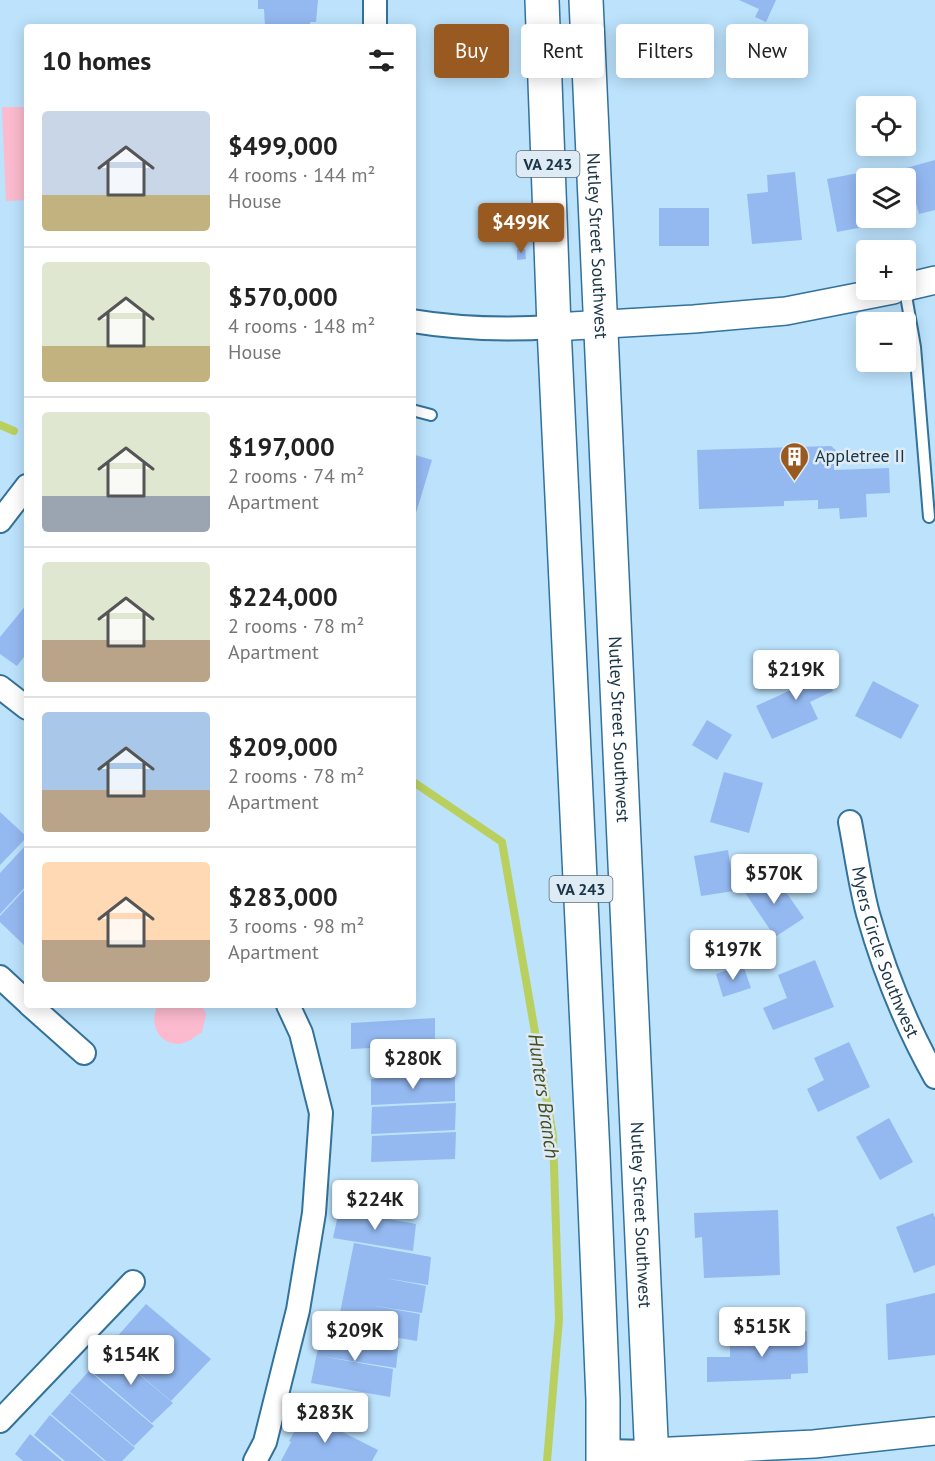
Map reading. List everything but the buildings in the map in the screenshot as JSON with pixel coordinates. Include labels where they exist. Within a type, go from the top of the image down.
[{"type":"main road","name":"VA 243","points":[[542,0],[554,327],[593,1155],[603,1400],[603,1456]]},
{"type":"main road","name":"Nutley Street Southwest","points":[[586,0],[652,1456]]},
{"type":"street","points":[[375,0],[375,24]]},
{"type":"street","points":[[916,285],[935,280]]},
{"type":"street","points":[[416,322],[491,330],[554,327],[786,311],[856,297]]},
{"type":"street","points":[[0,521],[24,490]]},
{"type":"street","points":[[0,687],[24,706]]},
{"type":"street","name":"Myers Circle Southwest","points":[[850,822],[868,912],[887,974],[913,1037],[935,1077]]},
{"type":"street","points":[[0,977],[24,999]]},
{"type":"street","points":[[33,1008],[84,1053]]},
{"type":"street","points":[[255,1461],[265,1442],[298,1310],[314,1213],[321,1113],[301,1033],[289,1008]]},
{"type":"street","points":[[0,1421],[133,1282]]},
{"type":"street","points":[[603,1456],[652,1456],[814,1444],[935,1431]]},
{"type":"lane","points":[[908,300],[915,347],[929,517]]},
{"type":"lane","points":[[416,411],[431,415]]},
{"type":"shaded area","points":[[2,107],[24,107],[24,200],[6,201]]},
{"type":"shaded area","points":[[156,1008],[203,1008],[206,1014],[202,1032],[181,1044],[170,1043],[164,1040],[157,1030]]},
{"type":"waterway","name":"Hunters Branch","points":[[0,425],[14,431]]},
{"type":"waterway","name":"Hunters Branch","points":[[416,784],[502,842],[553,1136],[559,1319],[547,1461]]},
{"type":"place","name":"Appletree II","points":[[794,482]]}]
